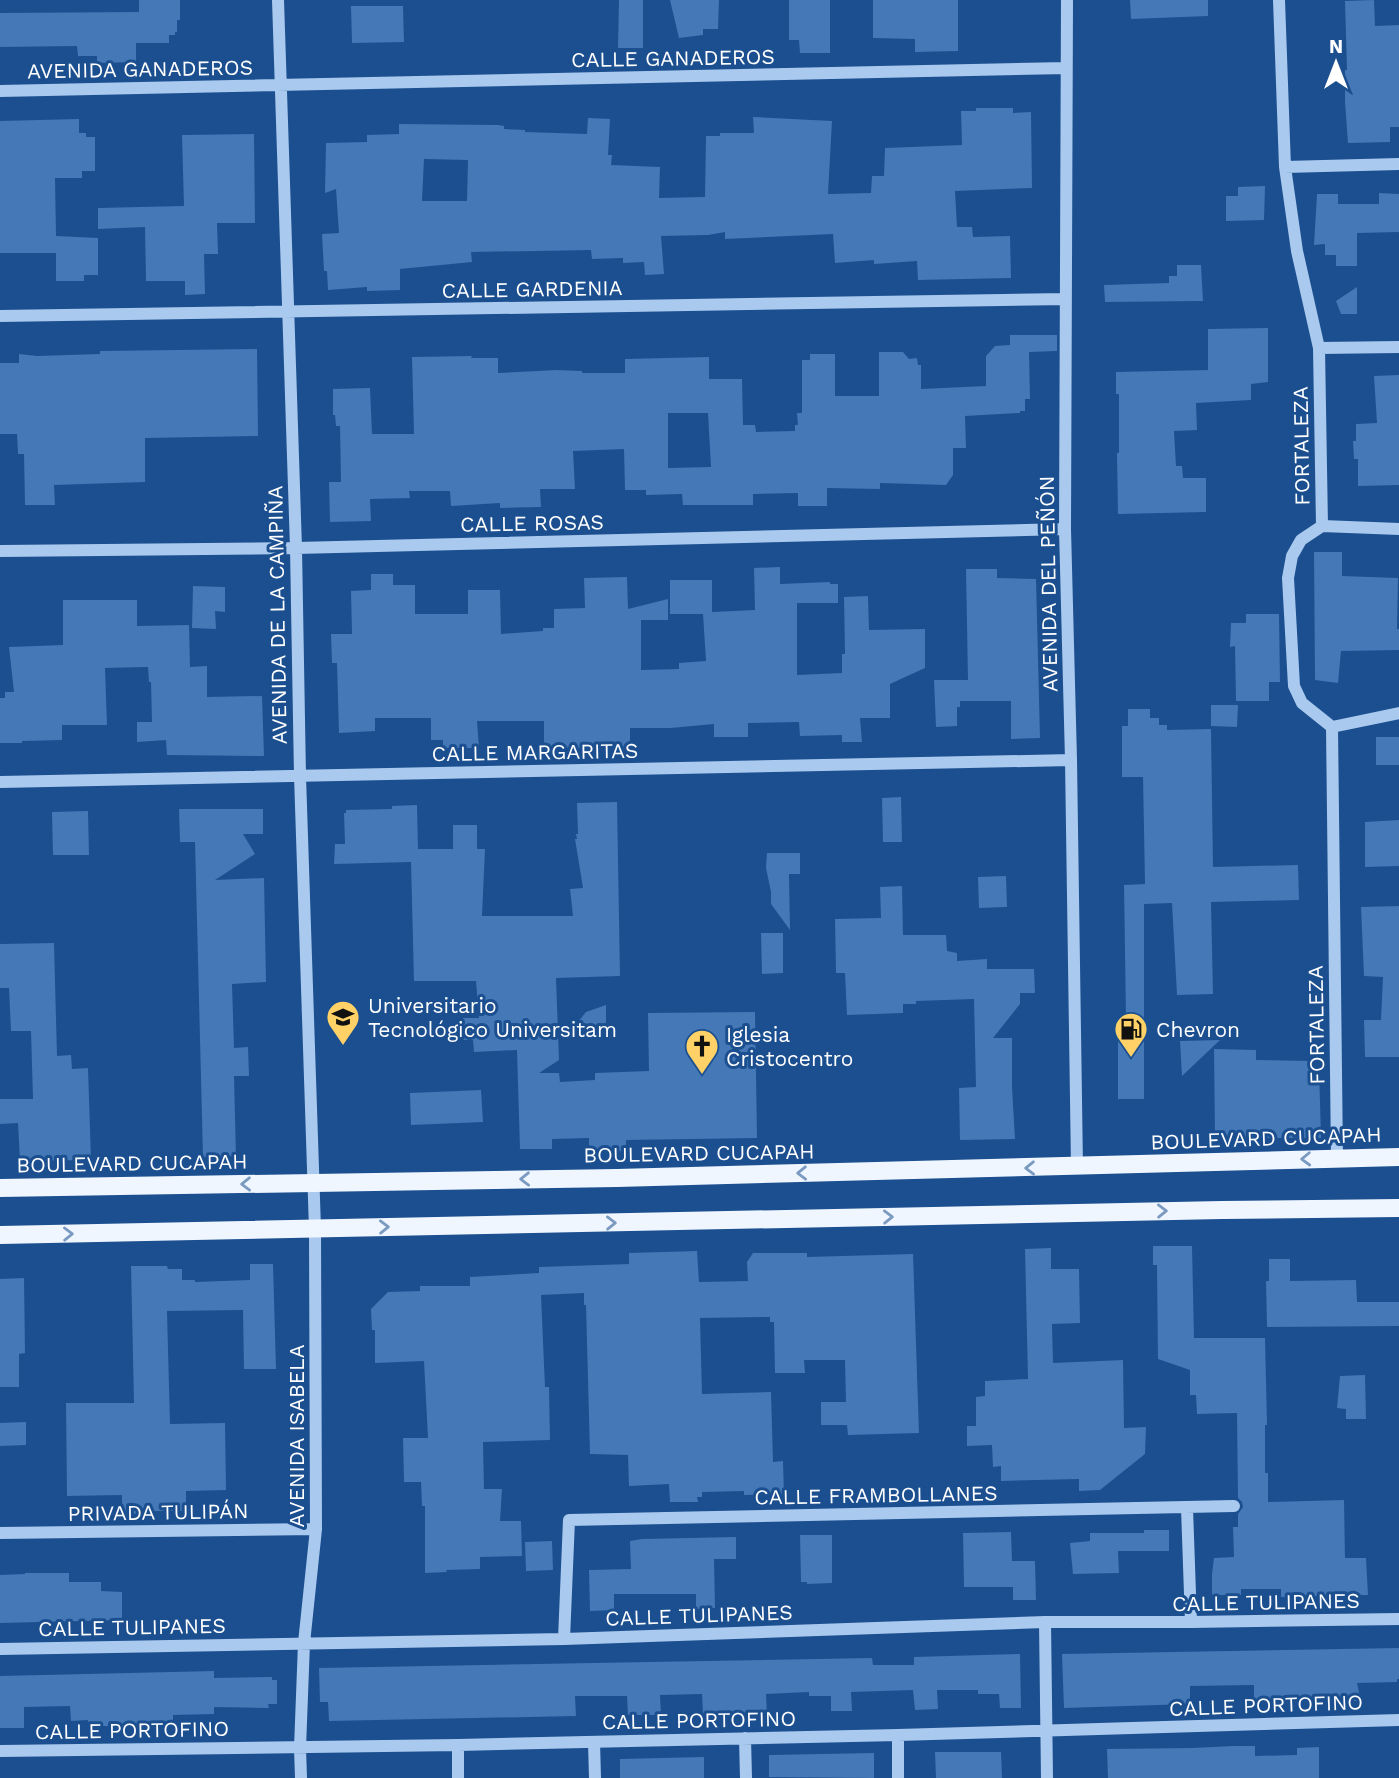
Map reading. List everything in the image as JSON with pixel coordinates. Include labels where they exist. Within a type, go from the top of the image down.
[{"type":"main road","name":"BOULEVARD CUCAPAH","points":[[0,1188],[617,1178],[1399,1157]]},
{"type":"main road","points":[[0,1235],[1399,1208]]},
{"type":"street","name":"AVENIDA DE LA CAMPIÑA","points":[[278,0],[316,1229]]},
{"type":"street","name":"AVENIDA DEL PEÑÓN","points":[[1067,0],[1065,528],[1077,1167]]},
{"type":"street","name":"FORTALEZA","points":[[1279,0],[1284,167],[1297,251],[1319,348],[1322,526],[1301,540],[1292,556],[1288,578],[1294,686],[1302,704],[1332,727],[1337,1158]]},
{"type":"street","name":"CALLE GANADEROS","points":[[280,85],[1066,68]]},
{"type":"street","name":"AVENIDA GANADEROS","points":[[0,91],[280,85]]},
{"type":"street","points":[[1284,167],[1399,164]]},
{"type":"street","name":"CALLE GARDENIA","points":[[0,316],[1066,299]]},
{"type":"street","points":[[1319,348],[1399,347]]},
{"type":"street","points":[[1322,526],[1399,528]]},
{"type":"street","name":"CALLE ROSAS","points":[[0,551],[296,548],[1065,528]]},
{"type":"street","points":[[1332,727],[1399,713]]},
{"type":"street","name":"CALLE MARGARITAS","points":[[0,782],[1071,760]]},
{"type":"street","name":"AVENIDA ISABELA","points":[[301,1778],[304,1643],[316,1529],[316,1229]]},
{"type":"street","points":[[1191,1622],[1187,1508],[1234,1506]]},
{"type":"street","name":"CALLE FRAMBOLLANES","points":[[564,1639],[569,1520],[1187,1508]]},
{"type":"street","name":"PRIVADA TULIPÁN","points":[[0,1533],[316,1529]]},
{"type":"street","name":"CALLE TULIPANES","points":[[0,1649],[564,1639],[1045,1622],[1399,1619]]},
{"type":"street","points":[[1045,1622],[1047,1778]]},
{"type":"street","name":"CALLE PORTOFINO","points":[[0,1751],[594,1742],[1399,1720]]},
{"type":"street","points":[[898,1735],[898,1778]]},
{"type":"street","points":[[745,1738],[746,1778]]},
{"type":"street","points":[[594,1742],[595,1778]]},
{"type":"street","points":[[458,1745],[458,1778]]},
{"type":"building","points":[[139,0],[180,0],[180,20],[177,20],[175,35],[169,35],[169,43],[136,43],[136,62],[97,63],[97,56],[78,56],[77,46],[0,47],[0,13],[139,12]]},
{"type":"building","points":[[619,0],[643,0],[643,48],[618,48]]},
{"type":"building","points":[[670,0],[719,0],[718,29],[703,29],[703,35],[679,38]]},
{"type":"building","points":[[789,0],[830,0],[830,53],[800,53],[799,40],[789,40]]},
{"type":"building","points":[[873,0],[958,0],[958,51],[915,52],[915,39],[873,38]]},
{"type":"building","points":[[1130,0],[1208,0],[1208,16],[1131,19]]},
{"type":"building","points":[[1374,0],[1375,26],[1399,25],[1399,127],[1390,127],[1390,142],[1348,143],[1345,102],[1345,1]]},
{"type":"building","points":[[351,6],[403,6],[404,42],[352,43]]},
{"type":"building","points":[[976,108],[1013,108],[1013,113],[1031,112],[1032,188],[955,191],[957,227],[972,227],[973,237],[1010,236],[1011,278],[918,280],[917,261],[835,263],[833,234],[725,239],[725,232],[661,236],[664,274],[645,275],[644,262],[623,263],[623,258],[592,259],[591,250],[471,252],[472,262],[400,269],[400,290],[367,291],[367,287],[328,290],[322,234],[339,233],[336,189],[325,193],[326,143],[367,142],[367,135],[399,134],[399,124],[498,125],[504,126],[504,129],[525,132],[587,134],[588,118],[610,119],[608,155],[612,155],[611,165],[660,167],[659,198],[705,197],[706,136],[720,136],[720,133],[754,133],[753,117],[832,121],[828,194],[871,193],[872,176],[884,176],[885,148],[962,145],[961,111],[976,111]],"holes":[[[424,159],[468,160],[467,201],[422,201]]]},
{"type":"building","points":[[79,119],[79,133],[86,133],[86,137],[95,137],[95,171],[82,171],[82,178],[55,178],[56,236],[98,238],[98,275],[84,275],[84,281],[56,281],[56,253],[0,253],[0,121]]},
{"type":"building","points":[[254,134],[255,223],[217,223],[218,254],[204,254],[205,294],[185,295],[185,281],[146,281],[145,227],[98,229],[98,208],[184,206],[182,135]]},
{"type":"building","points":[[1265,186],[1264,220],[1226,221],[1226,196],[1238,196],[1238,187]]},
{"type":"building","points":[[1379,193],[1399,194],[1399,232],[1357,233],[1357,266],[1336,266],[1336,255],[1325,255],[1325,244],[1314,245],[1317,194],[1338,194],[1338,204],[1379,204]]},
{"type":"building","points":[[1177,265],[1201,265],[1203,301],[1105,302],[1104,285],[1169,283],[1169,276],[1177,276]]},
{"type":"building","points":[[1357,287],[1357,314],[1341,314],[1336,301]]},
{"type":"building","points":[[1268,328],[1268,382],[1251,384],[1251,400],[1196,403],[1197,430],[1174,431],[1176,466],[1182,466],[1183,478],[1206,478],[1206,512],[1118,514],[1119,394],[1116,394],[1116,372],[1208,370],[1208,329]]},
{"type":"building","points":[[1010,335],[1057,335],[1057,351],[1029,352],[1030,399],[1025,399],[1025,411],[965,416],[966,448],[953,448],[953,475],[946,485],[880,483],[880,489],[827,488],[827,506],[798,506],[798,493],[753,494],[753,505],[683,505],[682,494],[646,495],[646,490],[625,490],[624,449],[573,451],[575,489],[540,489],[541,507],[500,508],[500,503],[451,506],[450,491],[409,491],[410,498],[370,499],[371,521],[330,522],[329,482],[341,482],[340,426],[336,426],[333,415],[333,389],[370,388],[372,434],[414,434],[412,357],[498,358],[498,373],[556,370],[625,373],[625,359],[709,357],[709,379],[742,379],[743,425],[755,425],[756,432],[795,431],[795,425],[798,425],[797,413],[802,413],[802,360],[810,360],[810,354],[835,354],[835,396],[879,396],[879,352],[903,352],[909,359],[917,358],[918,365],[921,365],[921,389],[986,386],[986,356],[995,346],[1010,345]],"holes":[[[668,413],[708,413],[711,467],[668,468]]]},
{"type":"building","points":[[257,349],[258,436],[145,438],[145,482],[54,485],[55,505],[25,505],[24,454],[18,454],[17,434],[0,434],[0,363],[19,363],[19,354],[37,356],[100,354],[100,351]]},
{"type":"building","points":[[1399,375],[1399,485],[1358,486],[1358,459],[1354,459],[1353,441],[1356,441],[1356,424],[1377,423],[1374,376]]},
{"type":"building","points":[[1314,552],[1342,552],[1342,576],[1398,578],[1399,650],[1341,651],[1338,683],[1315,680]]},
{"type":"building","points":[[780,567],[780,584],[838,584],[838,603],[797,603],[797,675],[842,673],[842,654],[845,654],[844,597],[868,596],[869,630],[925,629],[925,668],[890,684],[890,718],[860,718],[862,742],[842,742],[842,735],[800,736],[799,722],[748,723],[748,737],[714,737],[714,724],[630,728],[630,747],[544,749],[544,721],[477,721],[479,748],[443,748],[443,740],[431,740],[431,718],[375,718],[375,731],[339,733],[337,663],[332,663],[331,634],[352,634],[351,591],[371,590],[371,574],[393,574],[393,585],[415,585],[415,614],[468,614],[468,590],[500,590],[501,634],[554,628],[554,609],[585,608],[584,578],[627,577],[628,609],[668,599],[668,620],[641,620],[641,670],[679,669],[679,663],[706,661],[703,614],[670,614],[670,580],[712,580],[712,612],[755,610],[754,568]]},
{"type":"building","points":[[966,569],[997,569],[997,578],[1036,579],[1040,738],[1011,739],[1011,701],[960,701],[960,707],[957,707],[957,726],[936,727],[934,680],[968,680]]},
{"type":"building","points":[[193,586],[225,587],[225,612],[215,611],[216,629],[192,628]]},
{"type":"building","points":[[63,600],[137,600],[137,626],[189,625],[190,667],[207,666],[207,697],[262,696],[264,756],[167,755],[166,740],[137,742],[137,722],[152,722],[148,667],[105,668],[107,725],[62,725],[62,740],[0,743],[0,698],[5,698],[5,692],[14,692],[9,647],[63,645]]},
{"type":"building","points":[[1246,614],[1279,614],[1280,682],[1269,682],[1269,701],[1236,701],[1235,646],[1230,647],[1231,623],[1246,623]]},
{"type":"building","points":[[1211,705],[1238,705],[1237,727],[1211,726]]},
{"type":"building","points":[[1128,709],[1150,709],[1150,718],[1159,718],[1159,725],[1167,725],[1167,730],[1211,729],[1213,867],[1298,865],[1299,900],[1211,902],[1213,994],[1177,995],[1172,903],[1144,904],[1144,1099],[1118,1099],[1118,1018],[1126,1018],[1124,885],[1145,884],[1143,777],[1122,777],[1122,726],[1128,726]]},
{"type":"building","points":[[1376,737],[1399,737],[1399,765],[1376,765]]},
{"type":"building","points":[[901,797],[902,842],[883,842],[882,798]]},
{"type":"building","points":[[617,802],[620,976],[556,978],[559,1060],[539,1073],[559,1073],[560,1082],[595,1080],[595,1073],[649,1071],[648,1013],[755,1012],[757,1138],[626,1140],[626,1151],[589,1152],[589,1138],[552,1139],[552,1149],[520,1149],[517,1050],[474,1052],[473,1040],[463,1040],[463,1018],[479,1018],[476,981],[414,981],[411,862],[334,864],[335,844],[345,844],[346,810],[392,809],[392,806],[417,805],[418,849],[453,849],[453,825],[477,825],[477,849],[485,849],[482,916],[573,916],[570,889],[583,888],[575,839],[578,834],[577,803]]},
{"type":"building","points":[[179,809],[263,809],[263,834],[243,834],[255,854],[215,880],[264,878],[266,982],[232,984],[234,1048],[248,1047],[249,1076],[234,1076],[236,1156],[203,1157],[195,842],[180,842]]},
{"type":"building","points":[[88,811],[89,855],[53,855],[52,812]]},
{"type":"building","points":[[1399,820],[1399,866],[1365,867],[1365,822]]},
{"type":"building","points":[[767,853],[800,853],[800,874],[789,874],[790,930],[771,904],[766,868]]},
{"type":"building","points":[[1006,876],[1007,907],[979,908],[978,877]]},
{"type":"building","points":[[902,886],[903,935],[946,935],[947,951],[957,953],[957,961],[987,959],[987,969],[1034,969],[1035,993],[1020,993],[1020,1004],[993,1038],[1012,1038],[1015,1139],[960,1140],[959,1088],[976,1087],[974,999],[916,1001],[916,1004],[903,1004],[903,1013],[847,1015],[845,973],[836,973],[835,919],[881,918],[880,887]]},
{"type":"building","points":[[1399,906],[1399,1057],[1365,1057],[1364,1020],[1381,1020],[1383,977],[1364,976],[1361,907]]},
{"type":"building","points":[[761,933],[783,933],[783,973],[762,974]]},
{"type":"building","points":[[54,943],[57,1056],[71,1055],[72,1069],[88,1068],[91,1160],[20,1161],[18,1123],[0,1124],[0,1099],[33,1099],[31,1031],[11,1031],[9,988],[0,988],[0,944]]},
{"type":"building","points":[[606,1005],[604,1033],[595,1038],[569,1033],[586,1012]]},
{"type":"building","points":[[1220,1040],[1182,1076],[1180,1041]]},
{"type":"building","points":[[1214,1049],[1256,1050],[1256,1060],[1311,1061],[1311,1067],[1319,1067],[1321,1138],[1215,1138]]},
{"type":"building","points":[[481,1090],[483,1122],[411,1125],[410,1093]]},
{"type":"building","points":[[1153,1246],[1192,1246],[1194,1338],[1265,1338],[1265,1473],[1268,1473],[1268,1502],[1344,1500],[1345,1558],[1366,1558],[1368,1595],[1281,1597],[1281,1589],[1241,1589],[1241,1595],[1212,1595],[1214,1558],[1234,1557],[1233,1527],[1238,1527],[1238,1514],[1243,1507],[1238,1498],[1237,1413],[1197,1414],[1196,1395],[1190,1395],[1190,1370],[1158,1359],[1157,1265],[1153,1265]]},
{"type":"building","points":[[1051,1248],[1051,1269],[1079,1269],[1080,1323],[1052,1324],[1053,1363],[1123,1360],[1124,1428],[1146,1427],[1145,1454],[1100,1490],[1079,1491],[1079,1479],[1001,1481],[1001,1466],[993,1467],[992,1445],[967,1446],[967,1426],[976,1426],[976,1397],[985,1396],[985,1381],[1028,1379],[1025,1249]]},
{"type":"building","points":[[697,1251],[699,1282],[748,1281],[747,1262],[753,1253],[807,1253],[807,1257],[913,1254],[919,1433],[848,1435],[847,1425],[821,1425],[821,1402],[846,1402],[845,1360],[804,1360],[805,1373],[775,1373],[774,1322],[770,1322],[770,1317],[700,1318],[702,1394],[771,1392],[773,1462],[783,1461],[784,1494],[702,1492],[702,1497],[697,1497],[698,1502],[670,1502],[669,1484],[629,1486],[628,1455],[590,1454],[584,1293],[541,1295],[545,1387],[549,1387],[550,1440],[483,1442],[484,1489],[502,1489],[500,1521],[521,1521],[522,1556],[480,1557],[480,1569],[425,1573],[425,1506],[422,1506],[421,1482],[404,1482],[403,1438],[428,1438],[424,1361],[375,1363],[375,1330],[372,1330],[371,1309],[388,1292],[420,1291],[420,1286],[470,1286],[470,1277],[539,1273],[539,1267],[629,1264],[629,1253]]},
{"type":"building","points":[[1269,1259],[1290,1259],[1290,1281],[1356,1280],[1357,1302],[1399,1302],[1399,1326],[1267,1327],[1266,1281],[1269,1281]]},
{"type":"building","points":[[250,1264],[273,1264],[276,1369],[244,1369],[243,1310],[167,1311],[170,1424],[225,1423],[226,1490],[186,1491],[186,1511],[150,1513],[122,1514],[122,1495],[67,1496],[66,1403],[134,1403],[131,1266],[167,1266],[168,1269],[182,1269],[182,1280],[195,1282],[250,1280]]},
{"type":"building","points":[[24,1278],[25,1353],[19,1354],[19,1387],[0,1387],[0,1279]]},
{"type":"building","points":[[1365,1375],[1366,1419],[1346,1419],[1346,1409],[1337,1408],[1340,1376]]},
{"type":"building","points":[[26,1422],[26,1445],[0,1446],[0,1423]]},
{"type":"building","points":[[1144,1530],[1169,1530],[1169,1551],[1118,1551],[1119,1573],[1073,1574],[1070,1543],[1090,1541],[1090,1533],[1144,1533]]},
{"type":"building","points":[[1011,1532],[1012,1561],[1035,1561],[1036,1600],[1013,1600],[1013,1587],[964,1587],[963,1533]]},
{"type":"building","points":[[800,1535],[832,1535],[832,1583],[801,1582]]},
{"type":"building","points":[[736,1537],[736,1559],[714,1559],[715,1608],[696,1609],[696,1594],[614,1594],[614,1610],[590,1611],[589,1570],[631,1569],[630,1541]]},
{"type":"building","points":[[552,1541],[553,1570],[526,1571],[525,1542]]},
{"type":"building","points":[[69,1573],[69,1582],[101,1582],[101,1591],[122,1592],[122,1620],[0,1623],[0,1575]]},
{"type":"building","points":[[1399,1648],[1397,1682],[1357,1683],[1361,1701],[1254,1703],[1254,1685],[1190,1686],[1190,1704],[1064,1708],[1062,1654]]},
{"type":"building","points":[[1020,1654],[1021,1708],[1000,1708],[999,1694],[978,1694],[978,1690],[937,1690],[938,1709],[915,1710],[913,1690],[851,1692],[852,1711],[831,1711],[831,1696],[809,1696],[809,1692],[766,1694],[767,1713],[703,1714],[702,1694],[660,1695],[661,1715],[628,1715],[627,1696],[575,1696],[576,1716],[329,1721],[328,1702],[320,1702],[319,1668],[872,1658],[873,1665],[914,1665],[914,1657]]},
{"type":"building","points":[[214,1671],[214,1678],[272,1677],[272,1680],[277,1680],[277,1704],[268,1704],[269,1708],[214,1707],[214,1714],[173,1715],[173,1724],[109,1726],[88,1726],[88,1720],[71,1721],[70,1706],[24,1707],[24,1728],[0,1728],[0,1676]]},
{"type":"building","points":[[1255,1746],[1255,1756],[1297,1755],[1297,1748],[1319,1747],[1319,1778],[1108,1778],[1107,1749]]},
{"type":"building","points":[[935,1752],[1001,1752],[1002,1778],[936,1778]]},
{"type":"building","points":[[874,1753],[874,1778],[769,1777],[769,1755]]},
{"type":"building","points":[[704,1757],[704,1778],[620,1778],[620,1759]]},
{"type":"place","name":"Universitario Tecnológico Universitam","points":[[343,1047]]},
{"type":"place","name":"Chevron","points":[[1131,1059]]},
{"type":"place","name":"Iglesia Cristocentro","points":[[702,1076]]}]
